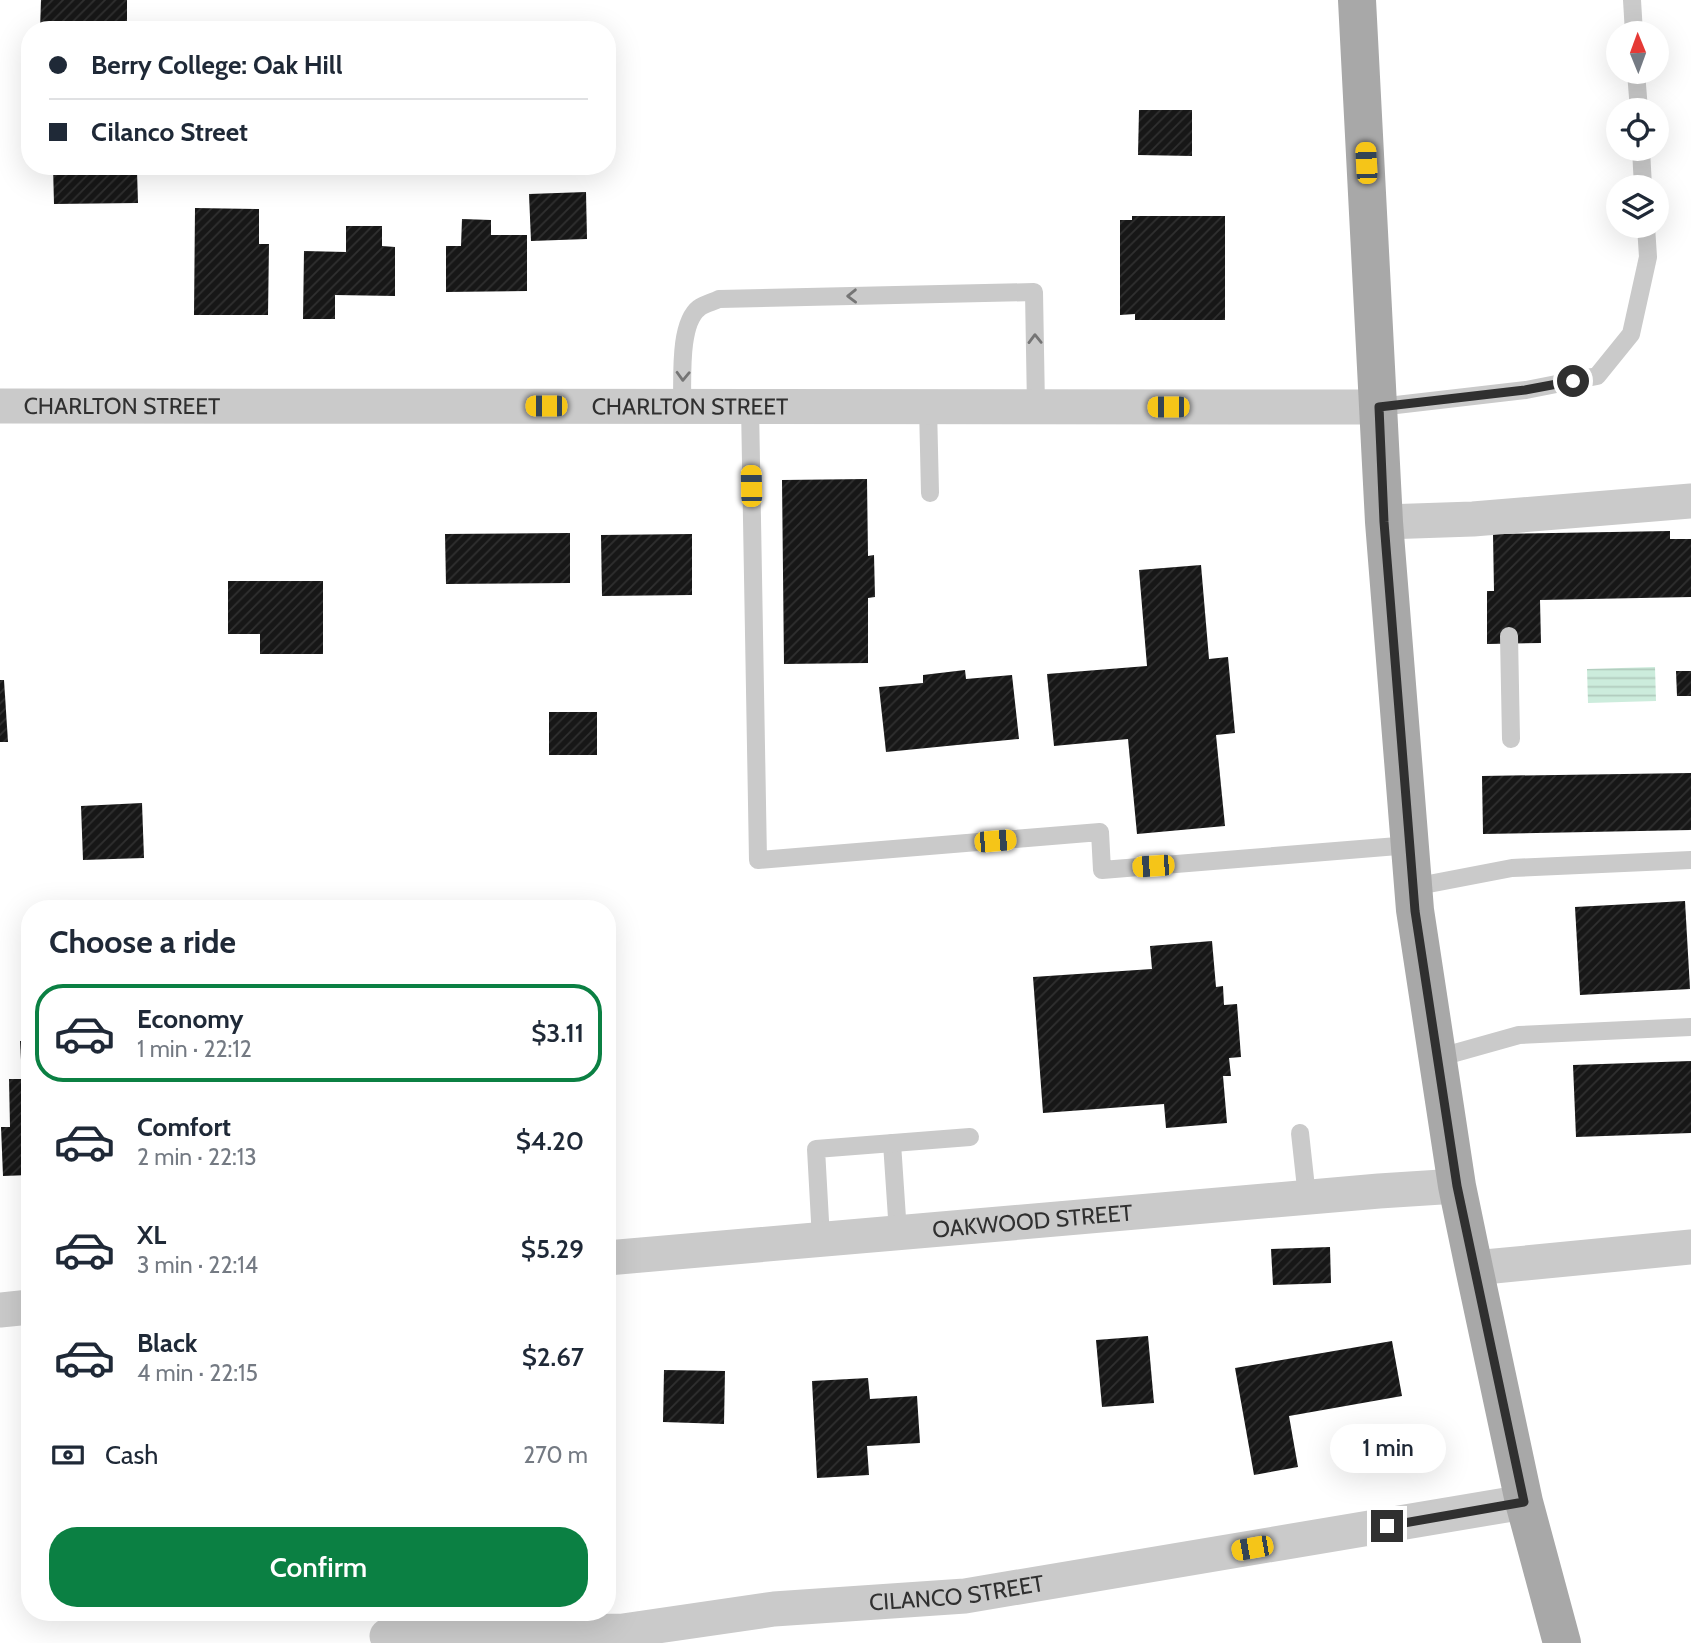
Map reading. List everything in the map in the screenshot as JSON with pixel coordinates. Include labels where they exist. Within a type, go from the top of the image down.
[{"type":"main road","points":[[1357,0],[1384,522],[1413,887],[1457,1186],[1524,1502],[1562,1643]]},
{"type":"street","name":"CHARLTON STREET","points":[[0,406],[1379,407]]},
{"type":"street","points":[[1384,522],[1473,519],[1691,501]]},
{"type":"street","name":"OAKWOOD STREET","points":[[616,1257],[1457,1186]]},
{"type":"street","points":[[1474,1268],[1691,1247]]},
{"type":"street","points":[[0,1310],[21,1308]]},
{"type":"street","name":"CILANCO STREET","points":[[387,1636],[583,1637],[774,1609],[965,1596],[1524,1502]]},
{"type":"lane","points":[[1632,0],[1633,21]]},
{"type":"lane","points":[[1379,407],[1525,390],[1597,376],[1631,334],[1648,257],[1647,238]]},
{"type":"lane","points":[[682,406],[684,353],[690,319],[699,307],[719,299],[1034,292],[1036,407]]},
{"type":"lane","points":[[750,406],[758,860],[1100,832],[1102,870],[1409,845]]},
{"type":"lane","points":[[928,407],[930,494]]},
{"type":"lane","points":[[1509,636],[1511,739]]},
{"type":"lane","points":[[1413,887],[1512,868],[1691,860]]},
{"type":"lane","points":[[1437,1058],[1519,1035],[1691,1027]]},
{"type":"lane","points":[[1300,1132],[1307,1197]]},
{"type":"lane","points":[[821,1239],[816,1149],[970,1137]]},
{"type":"lane","points":[[891,1143],[898,1233]]},
{"type":"shaded area","points":[[1655,667],[1656,701],[1588,703],[1587,669]]},
{"type":"building","points":[[41,0],[127,0],[127,21],[40,21]]},
{"type":"building","points":[[1139,110],[1192,110],[1192,156],[1138,155]]},
{"type":"building","points":[[53,175],[137,175],[138,203],[54,204]]},
{"type":"building","points":[[586,192],[587,239],[531,241],[529,194]]},
{"type":"building","points":[[195,208],[259,209],[259,244],[269,244],[268,315],[194,315]]},
{"type":"building","points":[[1132,216],[1225,216],[1225,320],[1135,320],[1135,314],[1120,315],[1120,220],[1132,220]]},
{"type":"building","points":[[462,219],[491,220],[491,235],[527,235],[527,291],[446,292],[446,246],[461,246]]},
{"type":"building","points":[[346,226],[382,226],[382,246],[395,247],[395,296],[335,295],[335,319],[303,319],[304,251],[346,252]]},
{"type":"building","points":[[867,479],[868,556],[874,555],[875,597],[868,598],[868,663],[784,664],[782,480]]},
{"type":"building","points":[[1670,531],[1670,539],[1691,539],[1691,597],[1540,600],[1541,643],[1487,644],[1487,591],[1494,591],[1493,534]]},
{"type":"building","points":[[570,533],[570,583],[446,584],[445,534]]},
{"type":"building","points":[[692,534],[692,595],[602,596],[601,535]]},
{"type":"building","points":[[1201,565],[1209,659],[1228,657],[1235,733],[1216,735],[1225,826],[1137,834],[1128,739],[1054,746],[1047,674],[1147,666],[1139,570]]},
{"type":"building","points":[[228,581],[323,581],[323,654],[260,654],[260,634],[228,634]]},
{"type":"building","points":[[965,670],[966,679],[1012,675],[1019,739],[886,752],[879,687],[923,683],[923,675]]},
{"type":"building","points":[[1676,671],[1691,671],[1691,696],[1677,696]]},
{"type":"building","points":[[0,680],[4,680],[8,742],[0,742]]},
{"type":"building","points":[[549,712],[597,712],[597,755],[549,755]]},
{"type":"building","points":[[1691,773],[1691,830],[1483,834],[1482,776]]},
{"type":"building","points":[[142,803],[144,858],[83,860],[81,806]]},
{"type":"building","points":[[1685,901],[1690,989],[1580,995],[1575,907]]},
{"type":"building","points":[[1212,941],[1216,987],[1223,986],[1224,1005],[1237,1004],[1241,1057],[1229,1058],[1231,1076],[1223,1076],[1227,1123],[1166,1128],[1164,1104],[1043,1113],[1033,977],[1152,969],[1150,946]]},
{"type":"building","points":[[1691,1061],[1691,1133],[1576,1137],[1573,1065]]},
{"type":"building","points":[[9,1079],[21,1079],[21,1175],[3,1176],[1,1127],[10,1127]]},
{"type":"building","points":[[1330,1247],[1331,1283],[1273,1285],[1271,1249]]},
{"type":"building","points":[[1148,1336],[1154,1403],[1102,1407],[1096,1340]]},
{"type":"building","points":[[1392,1341],[1402,1396],[1289,1416],[1298,1467],[1254,1475],[1235,1368]]},
{"type":"building","points":[[664,1370],[725,1371],[724,1424],[663,1422]]},
{"type":"building","points":[[868,1378],[870,1399],[917,1396],[920,1443],[867,1446],[869,1475],[817,1478],[812,1381]]},
{"type":"route","points":[[1387,1526],[1524,1502],[1457,1186],[1415,911],[1384,522],[1379,407],[1525,390],[1573,381]]}]
